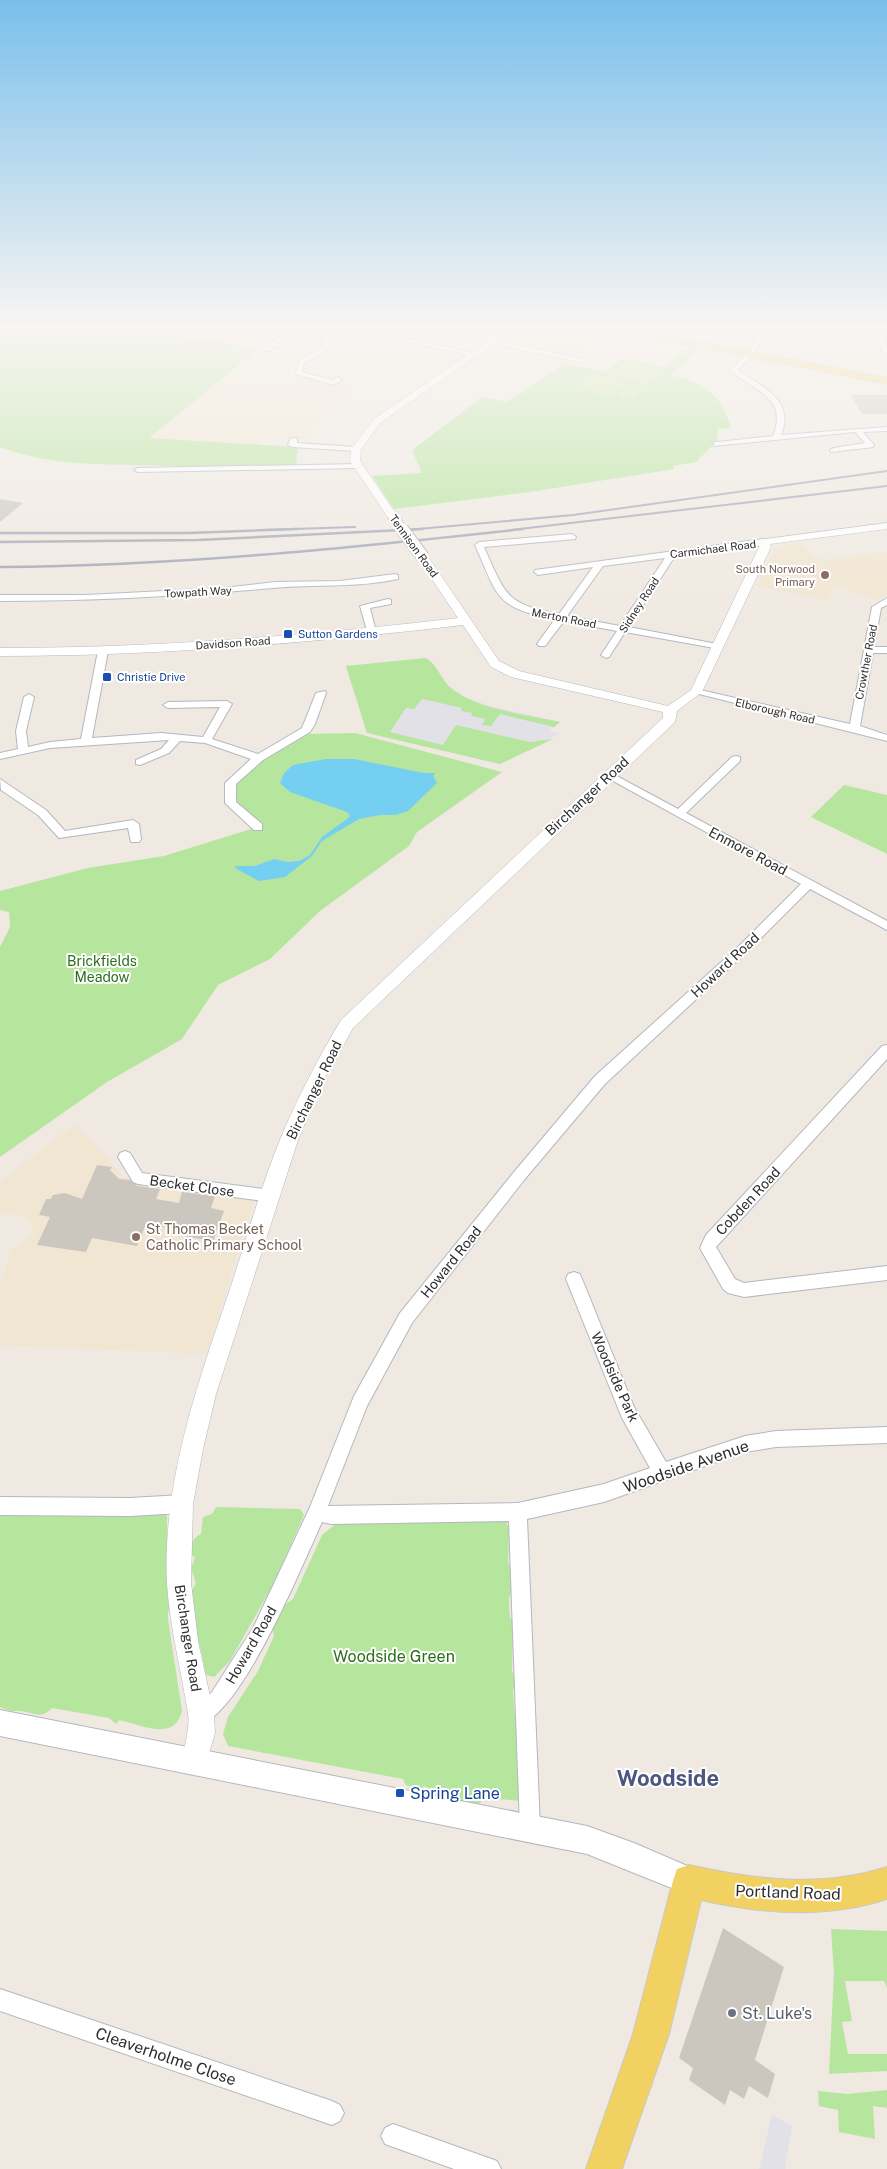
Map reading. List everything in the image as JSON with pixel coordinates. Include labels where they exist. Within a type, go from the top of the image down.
[{"type":"main road","points":[[0,1723],[530,1828],[609,1847],[689,1881],[651,2034],[604,2169]]},
{"type":"main road","name":"Portland Road","points":[[689,1881],[732,1891],[808,1896],[850,1894],[887,1883]]},
{"type":"street","points":[[138,470],[357,466],[354,455],[356,449],[375,424]]},
{"type":"street","points":[[776,438],[782,428],[782,424]]},
{"type":"street","points":[[717,444],[857,430],[887,429]]},
{"type":"street","points":[[834,450],[870,445],[857,430]]},
{"type":"street","points":[[294,440],[292,445],[356,449]]},
{"type":"street","name":"Tennison Road","points":[[357,466],[423,557],[495,664],[506,672],[670,710]]},
{"type":"street","name":"Carmichael Road","points":[[538,572],[887,526]]},
{"type":"street","name":"Merton Road","points":[[572,537],[479,545],[500,592],[509,601],[527,611],[717,647]]},
{"type":"street","points":[[696,692],[765,547],[763,542]]},
{"type":"street","name":"Sidney Road","points":[[606,655],[672,554]]},
{"type":"street","points":[[542,644],[600,564]]},
{"type":"street","name":"Towpath Way","points":[[0,598],[86,598],[213,591],[275,585],[340,584],[395,577]]},
{"type":"street","name":"Crowther Road","points":[[854,728],[877,607],[887,601]]},
{"type":"street","points":[[372,632],[365,606],[388,602]]},
{"type":"street","name":"Davidson Road","points":[[0,652],[103,651],[372,632],[466,621]]},
{"type":"street","points":[[868,650],[887,650]]},
{"type":"street","points":[[86,742],[103,651]]},
{"type":"street","name":"Birchanger Road","points":[[195,1762],[202,1734],[201,1715],[186,1640],[179,1583],[182,1504],[205,1394],[290,1137],[317,1077],[347,1024],[670,719],[670,710],[696,692]]},
{"type":"street","name":"Elborough Road","points":[[696,692],[854,728],[887,738]]},
{"type":"street","points":[[258,827],[231,803],[230,783],[259,758],[306,730],[322,693]]},
{"type":"street","points":[[23,750],[21,731],[29,697]]},
{"type":"street","points":[[168,705],[227,704],[206,740]]},
{"type":"street","points":[[0,756],[23,750],[86,742],[161,736],[206,740],[259,758]]},
{"type":"street","points":[[140,762],[165,751],[177,738]]},
{"type":"street","points":[[679,814],[736,760]]},
{"type":"street","name":"Enmore Road","points":[[609,776],[887,926]]},
{"type":"street","points":[[0,782],[10,793],[47,817],[57,832],[63,835],[133,824],[134,839]]},
{"type":"street","name":"Howard Road","points":[[201,1715],[219,1698],[260,1635],[317,1512],[360,1402],[406,1318],[525,1168],[600,1080],[743,949],[808,884]]},
{"type":"street","name":"Cobden Road","points":[[887,1050],[711,1240],[708,1248],[729,1284],[744,1290],[887,1273]]},
{"type":"street","name":"Becket Close","points":[[125,1157],[138,1178],[271,1196]]},
{"type":"street","name":"Woodside Park","points":[[574,1279],[628,1412],[662,1473]]},
{"type":"street","name":"Woodside Avenue","points":[[518,1512],[604,1494],[727,1449],[761,1441],[887,1435]]},
{"type":"street","points":[[0,1506],[130,1507],[182,1504]]},
{"type":"street","points":[[317,1512],[331,1515],[518,1512],[531,1813],[530,1828]]},
{"type":"street","name":"Cleaverholme Close","points":[[0,2000],[332,2113]]},
{"type":"street","points":[[393,2136],[489,2169]]},
{"type":"shaded area","points":[[165,424],[315,424],[303,439],[265,437],[257,445],[149,438]]},
{"type":"shaded area","name":"South Norwood Primary","points":[[802,543],[814,557],[826,560],[887,551],[887,595],[874,600],[833,585],[827,601],[756,586],[775,549],[786,544]]},
{"type":"shaded area","points":[[426,658],[446,684],[467,698],[490,706],[560,722],[549,731],[559,734],[500,764],[367,733],[346,666]]},
{"type":"shaded area","name":"St Thomas Becket Catholic Primary School","points":[[74,1125],[97,1146],[123,1177],[250,1196],[254,1201],[207,1354],[0,1345],[0,1284],[12,1250],[33,1235],[31,1221],[23,1216],[0,1213],[0,1182]]},
{"type":"shaded area","points":[[772,2115],[792,2126],[785,2169],[759,2169]]},
{"type":"green space","points":[[0,424],[166,424],[149,438],[298,447],[296,465],[198,466],[85,464],[36,457],[0,447]]},
{"type":"green space","points":[[446,424],[730,424],[731,428],[717,429],[718,440],[696,462],[673,466],[674,469],[530,492],[394,509],[372,476],[422,473],[412,450]]},
{"type":"green space","points":[[426,658],[434,665],[449,687],[477,703],[505,711],[560,722],[554,727],[500,714],[491,726],[482,725],[485,719],[471,716],[472,713],[461,711],[462,708],[422,699],[414,709],[406,708],[390,732],[443,745],[456,725],[530,742],[553,739],[500,764],[367,733],[346,666]]},
{"type":"green space","name":"Brickfields Meadow","points":[[355,733],[502,772],[417,832],[409,846],[320,911],[270,959],[218,985],[182,1039],[107,1082],[0,1157],[0,947],[10,927],[9,912],[0,910],[0,891],[88,868],[164,856],[258,827],[233,802],[225,783],[305,734]]},
{"type":"green space","points":[[844,785],[887,795],[887,854],[811,817]]},
{"type":"green space","points":[[216,1507],[300,1509],[304,1515],[276,1578],[276,1583],[270,1590],[230,1661],[214,1677],[206,1675],[200,1646],[196,1644],[188,1595],[196,1583],[191,1568],[195,1558],[192,1555],[192,1543],[201,1534],[203,1517],[212,1514]]},
{"type":"green space","points":[[162,1510],[167,1516],[167,1575],[170,1610],[168,1611],[168,1619],[182,1711],[178,1720],[172,1726],[165,1729],[156,1729],[119,1720],[116,1724],[109,1718],[52,1708],[40,1715],[0,1707],[0,1515]]},
{"type":"green space","name":"Woodside Green","points":[[505,1519],[509,1529],[508,1561],[512,1572],[512,1591],[509,1598],[510,1618],[513,1620],[512,1671],[517,1682],[513,1690],[515,1719],[517,1722],[516,1749],[520,1751],[519,1801],[482,1801],[474,1808],[466,1802],[461,1808],[455,1805],[451,1793],[441,1794],[424,1786],[420,1790],[406,1785],[403,1779],[228,1746],[223,1734],[228,1717],[258,1671],[274,1636],[272,1628],[279,1609],[293,1599],[322,1535],[337,1523]]},
{"type":"green space","points":[[831,1929],[887,1931],[887,1988],[884,1981],[845,1981],[852,2021],[842,2022],[848,2054],[887,2054],[887,2071],[829,2074],[834,1973]]},
{"type":"green space","points":[[887,2090],[887,2108],[873,2106],[875,2139],[839,2132],[838,2110],[819,2106],[818,2091],[847,2094]]},
{"type":"water","points":[[326,759],[354,759],[424,773],[435,773],[433,776],[437,783],[408,811],[396,815],[380,815],[359,819],[327,838],[321,842],[312,856],[285,877],[259,881],[235,868],[236,866],[255,866],[274,859],[288,862],[299,861],[310,855],[322,837],[350,816],[347,812],[290,792],[280,783],[284,773],[293,765]]},
{"type":"building","points":[[0,499],[23,503],[0,522]]},
{"type":"building","name":"St Thomas Becket Catholic Primary School","points":[[97,1165],[112,1167],[110,1170],[119,1179],[130,1180],[137,1186],[160,1189],[156,1199],[179,1203],[182,1192],[215,1196],[211,1208],[224,1211],[213,1241],[166,1233],[168,1228],[146,1224],[137,1246],[92,1238],[86,1252],[37,1245],[50,1217],[39,1215],[46,1199],[51,1199],[53,1195],[65,1193],[82,1199]]},
{"type":"building","name":"St. Luke's","points":[[723,1928],[784,1967],[755,2060],[775,2074],[768,2098],[749,2086],[744,2099],[730,2090],[725,2105],[689,2080],[693,2068],[679,2058]]},
{"type":"railway","points":[[412,530],[573,515],[887,471]]},
{"type":"railway","points":[[511,530],[887,486]]},
{"type":"railway","points":[[262,530],[355,527]]},
{"type":"railway","points":[[0,533],[188,533],[297,529]]},
{"type":"railway","points":[[412,530],[423,529]]},
{"type":"railway","points":[[0,567],[197,560],[392,543],[523,529]]},
{"type":"railway","points":[[407,530],[412,530]]},
{"type":"railway","points":[[0,542],[198,540],[412,530]]},
{"type":"place","name":"South Norwood Primary","points":[[825,575]]},
{"type":"place","name":"Sutton Gardens","points":[[288,634]]},
{"type":"place","name":"Christie Drive","points":[[107,677]]},
{"type":"place","name":"St Thomas Becket Catholic Primary School","points":[[136,1237]]},
{"type":"place","name":"Spring Lane","points":[[400,1793]]},
{"type":"place","name":"St. Luke's","points":[[732,2013]]},
{"type":"district","name":"Woodside","points":[[668,1778]]}]
